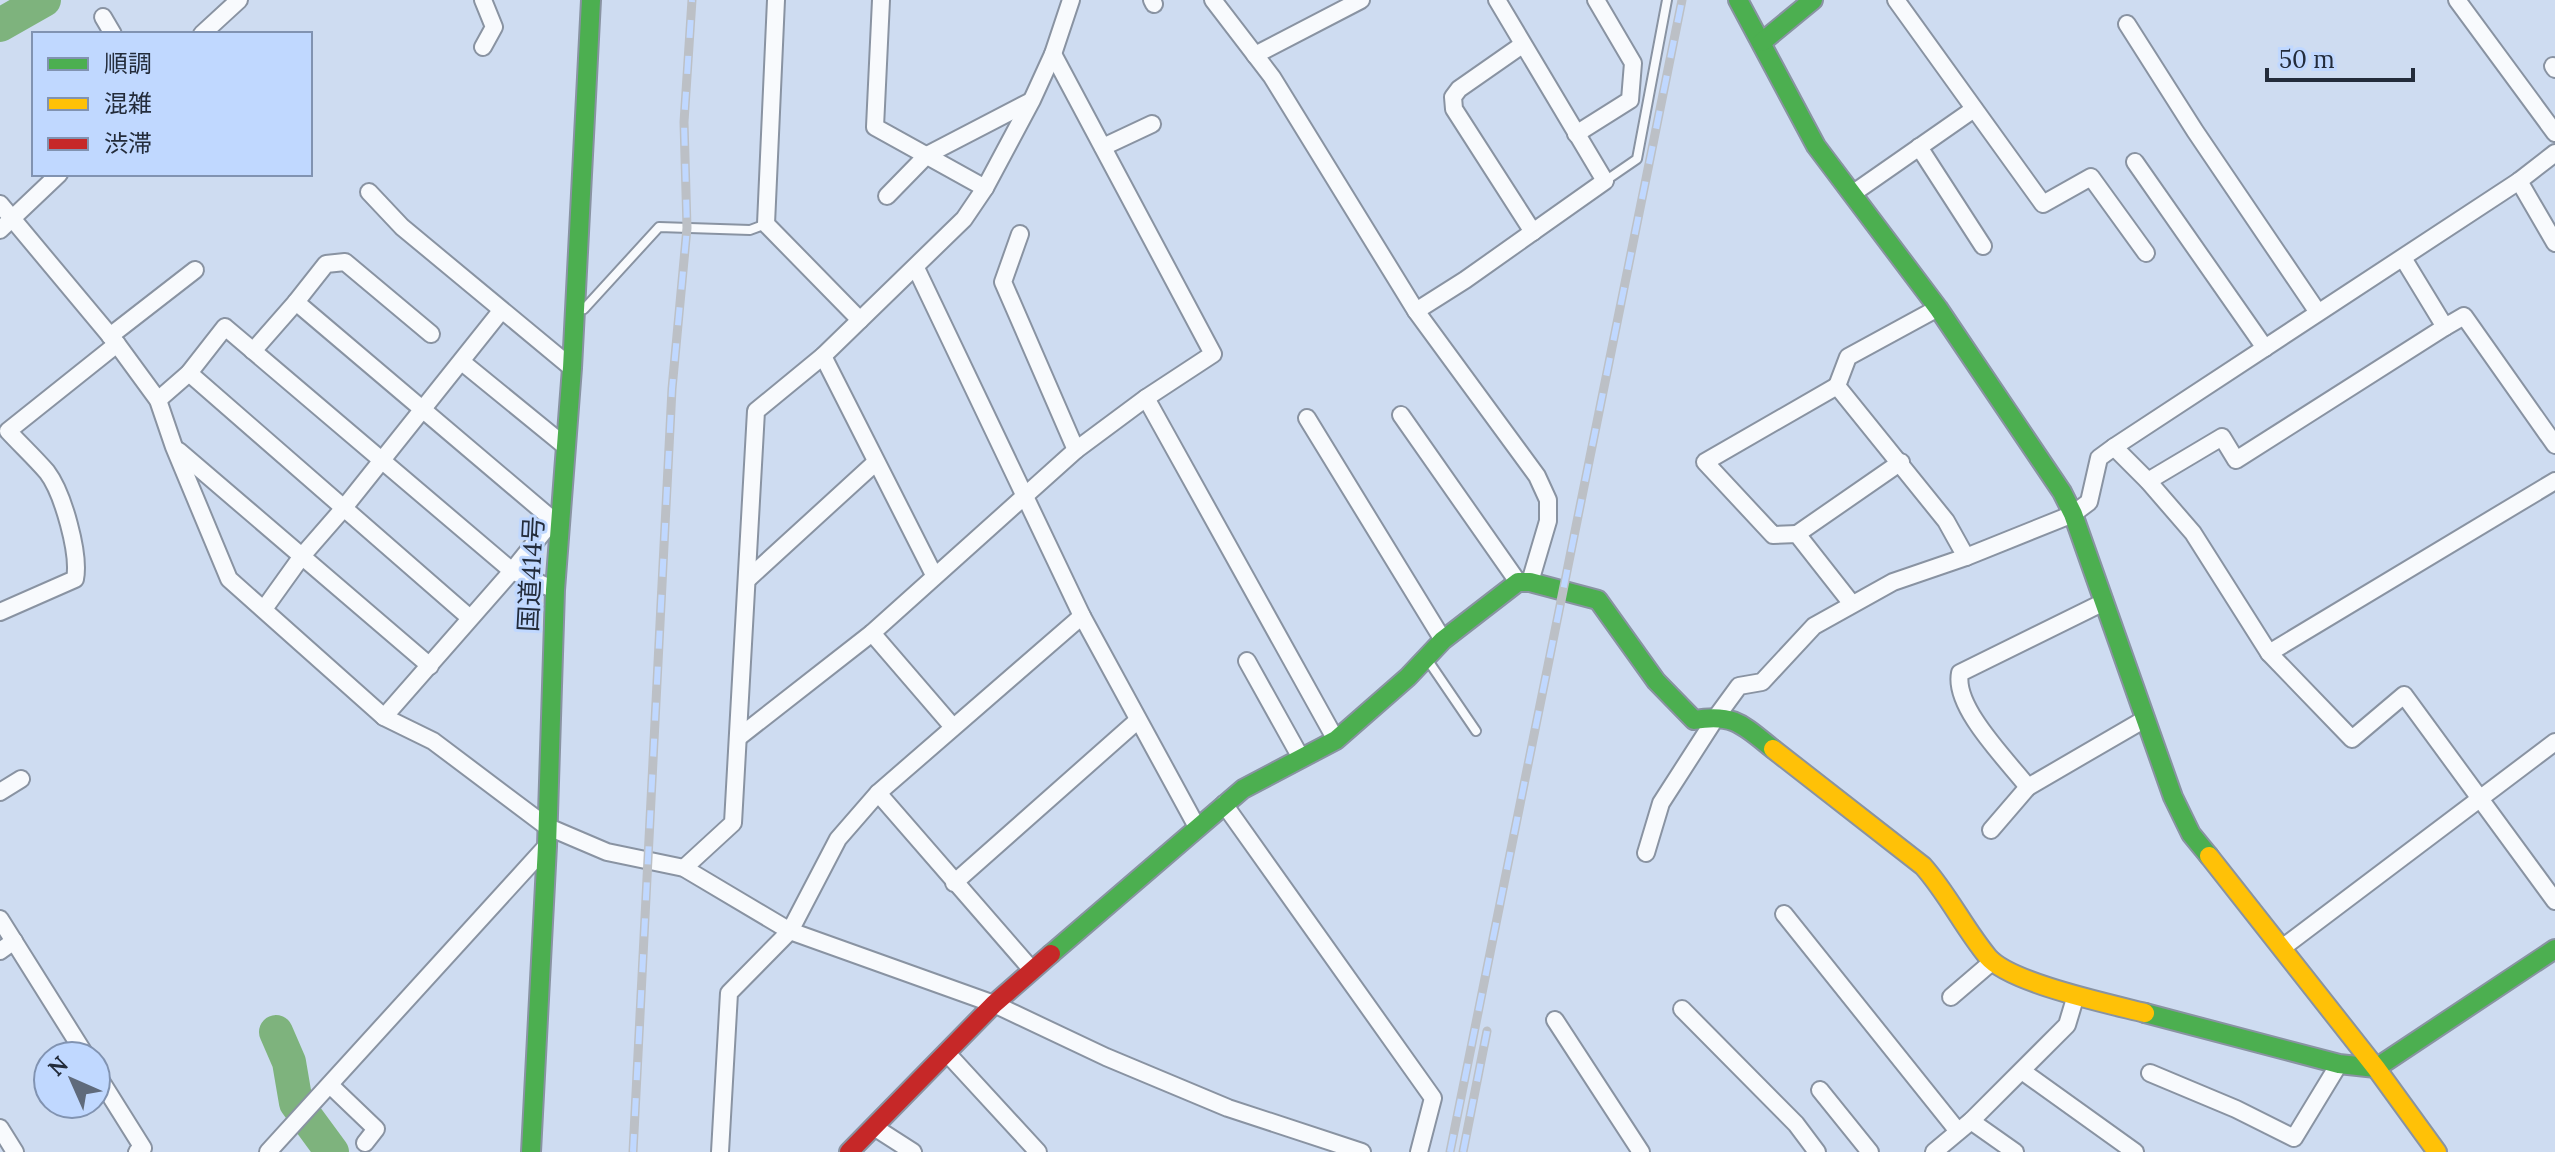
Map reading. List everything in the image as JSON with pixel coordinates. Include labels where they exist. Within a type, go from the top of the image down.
[{"type":"main road","name":"国道414号","points":[[531,1152],[547,846],[556,521],[572,368],[591,0]]},
{"type":"main road","points":[[1738,0],[1816,146],[1938,308],[2062,492],[2073,514],[2173,797],[2191,834],[2376,1068],[2437,1152]]},
{"type":"main road","points":[[1762,42],[1813,0]]},
{"type":"main road","points":[[849,1152],[994,1004],[1224,804],[1243,789],[1336,740],[1443,640],[1524,582],[1598,600],[1656,681],[1694,720],[1717,716],[1740,723],[1923,866],[1993,961],[2013,974],[2076,995],[2339,1064],[2376,1068],[2555,949]]},
{"type":"street","points":[[204,32],[239,0]]},
{"type":"street","points":[[483,0],[494,27],[483,47]]},
{"type":"street","points":[[776,0],[766,224],[860,320]]},
{"type":"street","points":[[881,0],[875,127],[985,188]]},
{"type":"street","points":[[684,868],[733,823],[756,411],[823,356],[964,219],[985,188],[1032,100],[1053,54],[1071,0]]},
{"type":"street","points":[[1213,0],[1272,77],[1416,311],[1537,476],[1548,500],[1548,521],[1524,582]]},
{"type":"street","points":[[1255,55],[1361,0]]},
{"type":"street","points":[[1416,311],[1605,181],[1497,0]]},
{"type":"street","points":[[1576,134],[1630,100],[1633,63],[1596,0]]},
{"type":"street","points":[[1896,0],[2043,204],[2091,177],[2146,253]]},
{"type":"street","points":[[2457,0],[2555,133]]},
{"type":"street","points":[[103,17],[112,32]]},
{"type":"street","points":[[2127,24],[2317,311]]},
{"type":"street","points":[[1522,45],[1459,89],[1453,97],[1454,109],[1533,232]]},
{"type":"street","points":[[739,737],[872,633],[1076,450],[1146,398],[1213,354],[1053,54]]},
{"type":"street","points":[[887,196],[927,155],[1032,100]]},
{"type":"street","points":[[1852,194],[1974,109]]},
{"type":"street","points":[[1103,147],[1152,124]]},
{"type":"street","points":[[1919,147],[1983,246]]},
{"type":"street","points":[[1646,853],[1661,803],[1739,686],[1762,682],[1814,626],[1893,582],[1966,557],[2073,514],[2089,502],[2099,458],[2317,311],[2519,181],[2555,153]]},
{"type":"street","points":[[2135,162],[2265,348]]},
{"type":"street","points":[[6,224],[57,176]]},
{"type":"street","points":[[2519,181],[2555,243]]},
{"type":"street","points":[[369,192],[402,227],[572,368]]},
{"type":"street","points":[[0,204],[6,224],[114,340],[158,400],[174,447],[229,579],[384,717],[433,741],[546,826],[607,852],[684,868],[790,931],[994,1004],[1106,1057],[1228,1108],[1362,1152]]},
{"type":"street","points":[[1020,234],[1003,282],[1076,450]]},
{"type":"street","points":[[2403,258],[2445,327]]},
{"type":"street","points":[[253,351],[326,264],[345,262],[431,334]]},
{"type":"street","points":[[916,268],[1082,616],[1197,827]]},
{"type":"street","points":[[0,612],[75,579],[78,564],[61,502],[49,474],[8,431],[195,270]]},
{"type":"street","points":[[296,302],[556,521],[384,717]]},
{"type":"street","points":[[1901,462],[1797,534],[1773,535],[1705,462],[1837,386],[1848,357],[1938,308]]},
{"type":"street","points":[[264,609],[302,556],[501,311]]},
{"type":"street","points":[[2148,481],[2222,437],[2236,460],[2464,316],[2555,445]]},
{"type":"street","points":[[158,400],[189,373],[225,327],[512,571],[555,590]]},
{"type":"street","points":[[823,356],[934,575]]},
{"type":"street","points":[[462,362],[565,446]]},
{"type":"street","points":[[189,373],[470,618]]},
{"type":"street","points":[[1837,386],[1946,521],[1966,557]]},
{"type":"street","points":[[1146,398],[1336,740]]},
{"type":"street","points":[[1401,415],[1524,582]]},
{"type":"street","points":[[1307,418],[1443,640]]},
{"type":"street","points":[[174,447],[430,666]]},
{"type":"street","points":[[2114,447],[2193,533],[2269,653],[2352,739],[2404,695],[2481,798],[2550,881],[2555,901]]},
{"type":"street","points":[[749,578],[876,462]]},
{"type":"street","points":[[2269,653],[2555,481]]},
{"type":"street","points":[[1797,534],[1852,604]]},
{"type":"street","points":[[2028,787],[1977,723],[1957,684],[1960,673],[2104,602]]},
{"type":"street","points":[[720,1152],[729,993],[790,931],[838,839],[878,793],[1082,616]]},
{"type":"street","points":[[872,633],[953,727]]},
{"type":"street","points":[[1247,661],[1301,758]]},
{"type":"street","points":[[1991,830],[2028,787],[2145,719]]},
{"type":"street","points":[[954,883],[1137,721]]},
{"type":"street","points":[[2282,948],[2555,742]]},
{"type":"street","points":[[0,792],[21,779]]},
{"type":"street","points":[[878,793],[1032,970]]},
{"type":"street","points":[[1224,804],[1433,1098],[1419,1152]]},
{"type":"street","points":[[268,1152],[547,846]]},
{"type":"street","points":[[1784,914],[1964,1125],[2015,1152]]},
{"type":"street","points":[[0,919],[7,946],[75,1040]]},
{"type":"street","points":[[1951,997],[1993,961]]},
{"type":"street","points":[[1934,1152],[2067,1025],[2076,995]]},
{"type":"street","points":[[1682,1009],[1796,1124],[1817,1152]]},
{"type":"street","points":[[1555,1020],[1641,1152]]},
{"type":"street","points":[[946,1052],[1038,1152]]},
{"type":"street","points":[[2150,1073],[2236,1109],[2294,1138],[2339,1064]]},
{"type":"street","points":[[2022,1071],[2135,1152]]},
{"type":"street","points":[[330,1085],[376,1129],[365,1143]]},
{"type":"street","points":[[1820,1090],[1870,1152]]},
{"type":"street","points":[[112,1100],[142,1151]]},
{"type":"street","points":[[874,1127],[913,1152]]},
{"type":"street","points":[[0,1128],[15,1152]]},
{"type":"lane","points":[[1605,181],[1637,159],[1667,0]]},
{"type":"lane","points":[[575,314],[589,305],[659,227],[750,230],[766,224]]},
{"type":"lane","points":[[1426,658],[1476,731]]},
{"type":"waterway","points":[[0,25],[44,0]]},
{"type":"waterway","points":[[276,1032],[289,1062],[296,1103],[332,1152]]},
{"type":"railway","points":[[633,1152],[672,389],[687,228],[684,122],[692,0]]},
{"type":"railway","points":[[1450,1152],[1682,0]]},
{"type":"railway","points":[[1463,1152],[1487,1031]]},
{"type":"traffic: fast","points":[[531,1152],[547,846],[555,590],[572,368],[591,0]]},
{"type":"traffic: fast","points":[[1738,0],[1816,146],[1938,308],[2062,492],[2073,514],[2173,797],[2191,834],[2209,856]]},
{"type":"traffic: fast","points":[[1762,42],[1813,0]]},
{"type":"traffic: fast","points":[[1051,954],[1243,789],[1336,740],[1408,677],[1443,640],[1518,582],[1530,582],[1598,600],[1656,681],[1694,720],[1729,720],[1754,733],[1773,749]]},
{"type":"traffic: fast","points":[[2145,1013],[2339,1064],[2376,1068],[2555,949]]},
{"type":"traffic: slow","points":[[1773,749],[1923,866],[1979,946],[2000,967],[2038,984],[2145,1013]]},
{"type":"traffic: slow","points":[[2209,856],[2376,1068],[2437,1152]]},
{"type":"traffic: jam","points":[[849,1152],[994,1004],[1051,954]]}]
